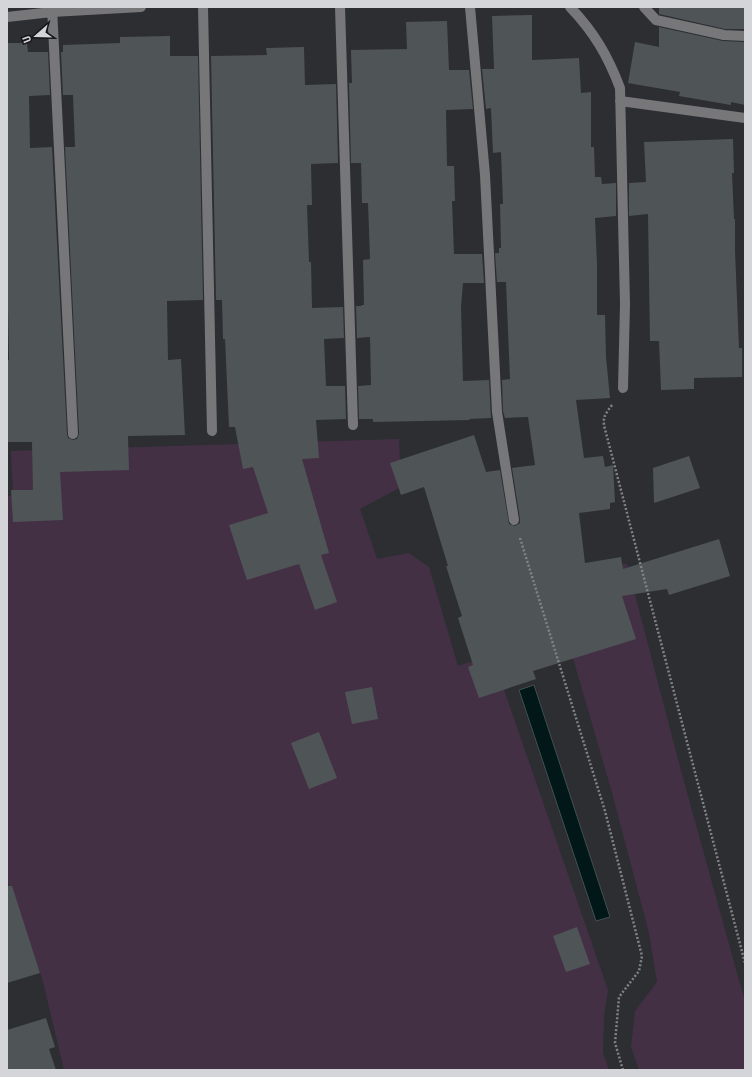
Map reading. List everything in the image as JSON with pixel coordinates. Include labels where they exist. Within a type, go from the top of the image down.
[{"type":"street","points":[[7,17],[52,10],[141,7]]},
{"type":"street","points":[[203,7],[212,431]]},
{"type":"street","points":[[340,7],[353,425]]},
{"type":"street","points":[[470,7],[485,175],[497,412],[514,520]]},
{"type":"street","points":[[570,7],[585,22],[602,48],[620,88],[625,304],[623,388]]},
{"type":"street","points":[[644,7],[656,20],[724,35],[745,36]]},
{"type":"street","points":[[52,10],[73,434]]},
{"type":"street","points":[[620,102],[745,118]]},
{"type":"path","points":[[623,388],[604,416],[603,422],[745,963]]},
{"type":"path","points":[[514,520],[605,810],[642,956],[639,971],[619,997],[615,1043],[623,1070]]},
{"type":"shaded area","points":[[399,439],[401,487],[360,509],[377,559],[409,553],[429,567],[458,666],[492,655],[608,990],[604,1016],[603,1053],[609,1070],[64,1070],[42,978],[7,880],[7,496],[13,496],[11,451]]},
{"type":"shaded area","points":[[627,564],[680,767],[745,1002],[745,1070],[639,1070],[631,1047],[635,1011],[657,982],[649,933],[611,789],[547,569]]},
{"type":"shaded area","points":[[534,685],[610,917],[596,921],[519,690]]},
{"type":"building","points":[[659,7],[745,7],[745,29],[725,29],[659,14]]},
{"type":"building","points":[[532,15],[532,60],[579,58],[581,93],[591,92],[591,147],[594,147],[595,177],[601,177],[602,184],[616,183],[616,216],[595,218],[597,315],[605,315],[606,357],[610,398],[576,400],[584,458],[603,456],[605,467],[613,465],[615,502],[610,503],[610,509],[579,513],[585,563],[621,557],[623,569],[719,539],[730,576],[669,595],[667,589],[622,596],[636,639],[533,671],[536,679],[479,698],[468,667],[473,665],[458,618],[462,616],[446,566],[448,566],[424,487],[401,495],[390,463],[474,435],[486,472],[500,470],[509,524],[515,526],[520,523],[512,468],[535,465],[528,417],[505,418],[503,411],[502,380],[510,379],[506,282],[497,282],[495,253],[499,253],[499,248],[501,248],[500,204],[503,204],[501,152],[493,153],[491,108],[486,109],[482,69],[494,69],[492,16]]},
{"type":"building","points":[[447,21],[449,70],[469,70],[473,109],[446,110],[447,166],[454,166],[455,201],[452,201],[454,254],[482,254],[484,283],[463,283],[461,307],[463,381],[489,380],[491,418],[469,419],[470,420],[373,422],[373,419],[359,419],[358,386],[371,385],[370,337],[357,338],[356,306],[364,305],[363,260],[370,259],[368,203],[362,203],[361,163],[351,163],[349,83],[352,83],[351,50],[407,49],[406,22]]},
{"type":"building","points":[[659,27],[723,41],[745,42],[745,105],[731,102],[731,105],[679,96],[680,92],[628,83],[635,42],[659,47]]},
{"type":"building","points":[[170,36],[170,56],[198,56],[203,300],[167,301],[168,360],[181,359],[185,435],[128,436],[129,470],[60,472],[63,520],[13,522],[11,490],[33,490],[32,442],[7,442],[7,360],[9,360],[7,311],[7,43],[27,43],[28,52],[48,52],[50,95],[29,96],[30,148],[52,147],[67,434],[68,438],[73,440],[77,439],[79,434],[65,147],[75,147],[73,95],[63,95],[61,52],[63,52],[63,45],[120,43],[120,37]]},
{"type":"building","points":[[304,47],[305,85],[336,84],[338,163],[311,164],[312,205],[307,205],[309,262],[311,262],[312,308],[343,307],[344,338],[324,339],[326,386],[345,386],[346,419],[316,420],[319,458],[302,459],[329,553],[321,555],[337,602],[315,610],[299,564],[247,580],[229,525],[268,513],[253,467],[243,469],[235,427],[229,427],[222,300],[216,300],[211,56],[267,55],[266,48]]},
{"type":"building","points":[[733,139],[734,173],[732,173],[739,348],[742,348],[742,377],[694,378],[694,389],[661,390],[659,341],[650,341],[648,214],[629,216],[629,183],[646,182],[644,142]]},
{"type":"building","points":[[689,456],[700,488],[654,503],[653,468]]},
{"type":"building","points":[[372,687],[378,719],[352,724],[345,692]]},
{"type":"building","points":[[319,732],[337,778],[309,789],[291,743]]},
{"type":"building","points":[[7,886],[12,886],[40,973],[7,983]]},
{"type":"building","points":[[577,927],[590,964],[566,972],[553,936]]},
{"type":"building","points":[[46,1018],[55,1047],[49,1049],[56,1070],[7,1070],[7,1030]]}]
